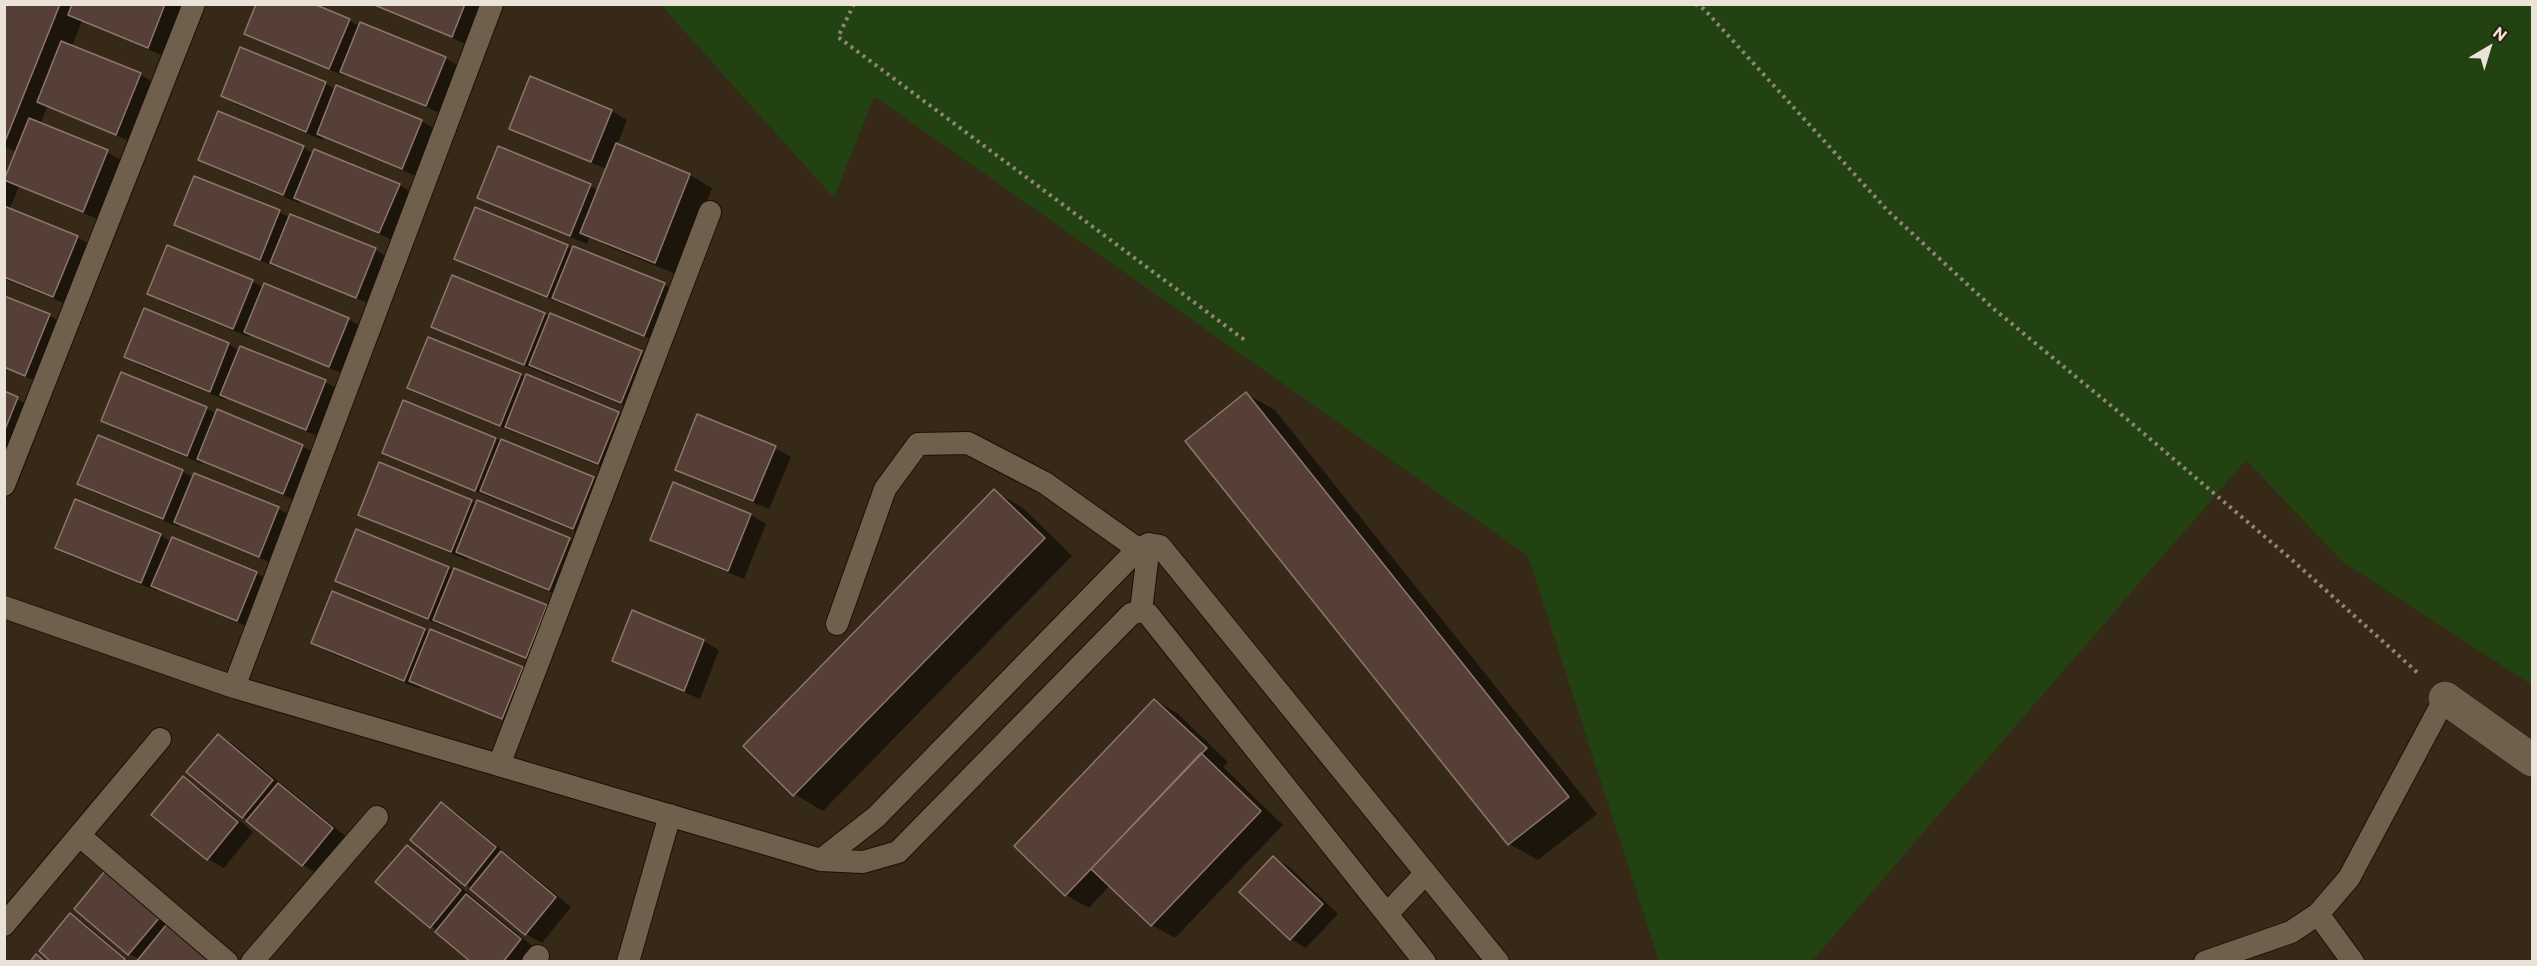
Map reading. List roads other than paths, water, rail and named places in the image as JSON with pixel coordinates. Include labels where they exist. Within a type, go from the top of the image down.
[{"type":"street","points":[[2445,698],[2532,760]]},
{"type":"lane","points":[[4,484],[194,4]]},
{"type":"lane","points":[[234,687],[492,4]]},
{"type":"lane","points":[[499,765],[710,212]]},
{"type":"lane","points":[[837,624],[885,489],[918,444],[968,443],[1045,483],[1144,547],[1160,546],[1498,962]]},
{"type":"lane","points":[[1141,610],[1144,547]]},
{"type":"lane","points":[[821,860],[876,817],[1144,547]]},
{"type":"lane","points":[[4,607],[234,687],[821,860],[863,862],[898,852],[1131,614],[1141,610]]},
{"type":"lane","points":[[1141,610],[1148,614],[1425,962]]},
{"type":"lane","points":[[2205,962],[2291,932],[2318,914],[2349,878],[2445,698]]},
{"type":"lane","points":[[4,925],[160,739]]},
{"type":"lane","points":[[628,962],[670,815]]},
{"type":"lane","points":[[252,962],[377,817]]},
{"type":"lane","points":[[80,836],[227,962]]},
{"type":"lane","points":[[1388,914],[1426,873]]},
{"type":"lane","points":[[2318,914],[2353,962]]}]
